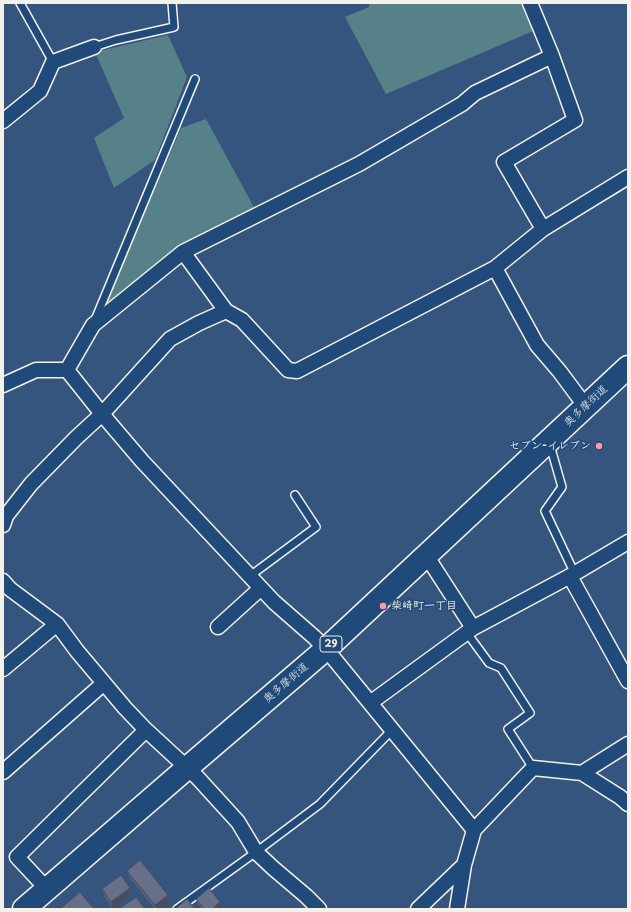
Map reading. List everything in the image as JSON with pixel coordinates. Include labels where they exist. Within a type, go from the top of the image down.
[{"type":"main road","name":"奥多摩街道","points":[[24,909],[326,649],[628,367]]},
{"type":"street","points":[[530,3],[552,56],[575,120],[504,162],[543,229]]},
{"type":"street","points":[[3,121],[40,91],[53,62],[94,47]]},
{"type":"street","points":[[67,370],[93,325],[183,252],[359,164],[462,104],[475,93],[552,56]]},
{"type":"street","points":[[183,252],[226,311],[242,320],[288,370],[297,370],[495,268],[543,229],[628,177]]},
{"type":"street","points":[[495,268],[537,344],[586,406]]},
{"type":"street","points":[[4,518],[31,484],[102,414],[170,339],[199,323],[226,311]]},
{"type":"street","points":[[3,384],[36,370],[67,370]]},
{"type":"street","points":[[67,370],[142,461],[274,602],[326,649],[474,830]]},
{"type":"street","points":[[370,703],[470,630],[572,575],[628,542]]},
{"type":"street","points":[[426,555],[470,630]]},
{"type":"street","points":[[572,575],[572,580],[628,681]]},
{"type":"street","points":[[3,581],[10,589],[57,624],[76,651],[125,708],[146,730],[197,777],[238,822],[256,852],[319,909]]},
{"type":"street","points":[[218,627],[261,588]]},
{"type":"street","points":[[3,669],[57,624]]},
{"type":"street","points":[[3,772],[104,683]]},
{"type":"street","points":[[47,889],[17,858],[146,730]]},
{"type":"street","points":[[582,773],[628,744]]},
{"type":"street","points":[[457,909],[464,865],[474,830],[533,768],[582,773],[620,797],[628,804]]},
{"type":"street","points":[[418,909],[464,865]]},
{"type":"lane","points":[[20,3],[53,62]]},
{"type":"lane","points":[[94,47],[174,26],[172,3]]},
{"type":"lane","points":[[93,325],[195,79]]},
{"type":"lane","points":[[549,440],[562,487],[545,511],[573,570],[572,575]]},
{"type":"lane","points":[[250,577],[316,527],[295,495]]},
{"type":"lane","points":[[470,630],[489,663],[501,668],[530,713],[508,729],[533,768]]},
{"type":"lane","points":[[177,909],[320,804],[392,730]]},
{"type":"green space","points":[[369,3],[522,3],[533,31],[386,94],[345,17],[369,7]]},
{"type":"green space","points":[[168,35],[187,77],[155,160],[114,188],[94,138],[124,118],[95,52]]},
{"type":"green space","points":[[206,119],[256,211],[103,309],[181,128]]},
{"type":"building","points":[[140,860],[168,895],[155,905],[127,871]]},
{"type":"building","points":[[121,875],[130,888],[111,902],[102,889]]},
{"type":"building","points":[[209,888],[220,902],[212,909],[205,909],[196,899]]},
{"type":"building","points":[[80,892],[94,909],[60,909]]},
{"type":"building","points":[[136,897],[145,909],[119,909]]},
{"type":"building","points":[[187,899],[195,909],[175,909]]},
{"type":"place","name":"セブン-イレブン","points":[[599,446]]},
{"type":"place","name":"柴崎町一丁目","points":[[383,606]]}]
